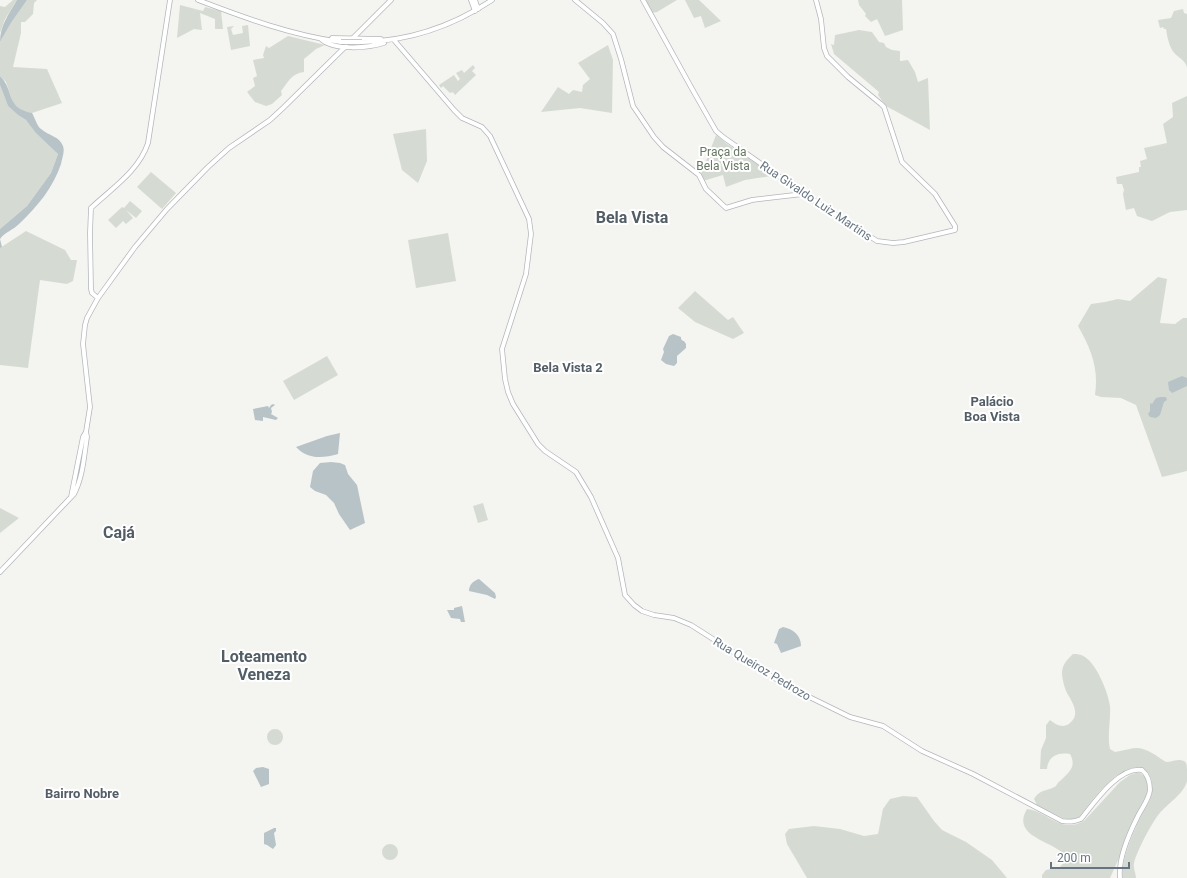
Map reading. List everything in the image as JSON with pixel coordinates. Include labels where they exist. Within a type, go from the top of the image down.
[{"type":"street","points":[[98,298],[92,293],[91,289],[91,208],[135,167],[148,143],[170,0]]},
{"type":"street","points":[[198,0],[286,31],[315,38],[340,42],[392,40]]},
{"type":"street","points":[[0,572],[73,496],[80,477],[87,437],[86,430],[90,407],[83,344],[87,318],[98,298],[135,247],[167,209],[208,167],[229,148],[274,116],[391,0]]},
{"type":"street","points":[[471,0],[477,10]]},
{"type":"street","points":[[475,0],[477,10]]},
{"type":"street","points":[[321,39],[331,45],[368,47],[439,27],[477,10],[492,0]]},
{"type":"street","points":[[575,0],[603,23],[613,34],[633,106],[654,137],[663,147],[699,175],[706,189],[726,208],[752,200],[804,194]]},
{"type":"street","name":"Rua Givaldo Luiz Martins","points":[[642,0],[718,133],[804,194],[877,241],[893,243],[904,242],[955,230],[955,226],[935,194],[902,162],[884,107],[848,77],[826,56],[821,19],[816,0]]},
{"type":"street","points":[[315,38],[392,40]]},
{"type":"street","name":"Rua Queiroz Pedrozo","points":[[392,40],[462,118],[482,126],[490,136],[530,222],[531,234],[526,274],[502,349],[505,379],[513,404],[542,448],[572,469],[578,475],[591,497],[618,558],[625,595],[638,608],[654,615],[674,618],[686,623],[787,686],[850,717],[883,726],[922,751],[973,774],[1062,820],[1075,822],[1081,819],[1111,784],[1122,775],[1132,770],[1142,770],[1147,776],[1150,785],[1149,794],[1128,838],[1121,866],[1120,878]]},
{"type":"green space","points":[[13,0],[17,0],[5,19],[0,33],[0,6],[5,7]]},
{"type":"green space","points":[[27,0],[37,0],[34,3],[33,14],[25,22],[21,22],[21,33],[13,67],[47,69],[62,103],[32,113],[22,112],[13,103],[6,82],[0,76],[0,42]]},
{"type":"green space","points":[[644,0],[677,0],[657,12],[651,13]]},
{"type":"green space","points":[[685,0],[699,0],[721,21],[705,28],[701,16],[694,18]]},
{"type":"green space","points":[[858,0],[902,0],[903,30],[885,36],[877,19],[871,22],[865,16],[866,14],[859,5]]},
{"type":"green space","points":[[180,5],[203,11],[205,7],[221,11],[223,29],[215,29],[215,19],[200,13],[202,30],[194,29],[177,38]]},
{"type":"green space","points":[[1183,9],[1184,13],[1187,14],[1187,67],[1186,64],[1172,51],[1168,41],[1166,29],[1163,27],[1160,28],[1158,20],[1171,18],[1174,11]]},
{"type":"green space","points":[[248,25],[250,46],[231,50],[227,27],[234,26],[231,29],[233,35],[243,33],[242,26]]},
{"type":"green space","points":[[859,30],[872,32],[879,42],[884,43],[886,47],[892,50],[900,51],[900,61],[908,60],[915,72],[918,82],[928,78],[930,130],[886,106],[878,95],[879,92],[834,54],[831,44],[834,45],[835,35]]},
{"type":"green space","points":[[288,36],[325,45],[316,49],[304,59],[304,72],[296,74],[291,78],[281,91],[282,95],[272,104],[266,106],[255,102],[247,92],[255,86],[253,78],[257,76],[253,60],[264,58],[263,55],[266,46],[269,48]]},
{"type":"green space","points":[[608,45],[613,60],[612,113],[580,108],[541,112],[558,87],[569,94],[573,90],[582,92],[583,85],[590,79],[578,63]]},
{"type":"green space","points":[[473,65],[475,68],[472,71],[476,75],[455,95],[453,92],[450,93],[443,86],[441,88],[439,85],[454,75],[458,81],[460,79],[456,73],[462,70],[464,73]]},
{"type":"green space","points":[[0,85],[8,106],[26,120],[58,154],[51,173],[27,206],[0,229]]},
{"type":"green space","points":[[1187,96],[1187,210],[1170,212],[1152,221],[1137,216],[1134,208],[1126,210],[1123,194],[1124,190],[1122,184],[1117,184],[1116,177],[1139,172],[1139,167],[1141,167],[1140,161],[1147,159],[1144,148],[1167,143],[1163,124],[1173,117],[1172,103]]},
{"type":"green space","points":[[426,129],[427,161],[418,183],[402,170],[393,134]]},
{"type":"green space","name":"Praça da Bela Vista","points":[[716,135],[771,173],[771,176],[745,180],[726,187],[723,175],[703,181],[701,174]]},
{"type":"green space","points":[[151,172],[176,193],[162,209],[137,187]]},
{"type":"green space","points":[[130,201],[142,211],[136,218],[126,210],[133,218],[126,224],[123,221],[116,228],[108,220],[122,207],[124,208]]},
{"type":"green space","points":[[26,231],[65,250],[71,260],[77,260],[73,281],[67,284],[40,280],[28,368],[0,365],[0,248]]},
{"type":"green space","points":[[448,233],[456,281],[416,288],[408,240]]},
{"type":"green space","points":[[1158,277],[1167,279],[1160,323],[1175,324],[1183,318],[1187,318],[1187,471],[1162,477],[1136,405],[1121,398],[1101,397],[1095,395],[1095,367],[1087,343],[1078,326],[1091,304],[1118,299],[1130,301]]},
{"type":"green space","points":[[695,291],[728,320],[733,317],[744,333],[733,339],[695,322],[678,308]]},
{"type":"green space","points":[[327,356],[338,375],[294,400],[283,381]]},
{"type":"green space","points":[[483,503],[488,520],[478,523],[473,506]]},
{"type":"green space","points":[[0,508],[19,518],[0,533]]},
{"type":"green space","points":[[1073,654],[1082,655],[1094,666],[1104,686],[1110,706],[1110,749],[1115,752],[1139,748],[1151,752],[1166,762],[1182,760],[1186,764],[1187,781],[1185,786],[1179,795],[1162,810],[1156,818],[1135,858],[1134,865],[1136,878],[1123,878],[1123,864],[1131,839],[1152,794],[1151,780],[1148,773],[1143,768],[1133,768],[1124,771],[1115,777],[1099,792],[1079,817],[1070,820],[1037,805],[1034,799],[1039,793],[1056,786],[1058,782],[1069,772],[1072,766],[1073,762],[1070,754],[1058,754],[1049,761],[1047,769],[1040,769],[1041,750],[1046,738],[1046,725],[1050,720],[1057,725],[1065,726],[1070,723],[1075,716],[1073,704],[1065,688],[1062,672],[1065,664]]},
{"type":"green space","points":[[275,729],[281,731],[283,737],[281,743],[275,745],[269,743],[267,737],[269,731]]},
{"type":"green space","points":[[1136,773],[1140,773],[1145,777],[1149,789],[1127,836],[1110,878],[1042,878],[1042,875],[1046,870],[1060,867],[1065,861],[1064,854],[1028,831],[1024,825],[1023,818],[1027,809],[1042,814],[1061,824],[1076,824],[1084,821],[1120,782]]},
{"type":"green space","points":[[903,796],[917,797],[942,830],[966,842],[992,860],[1007,878],[807,878],[787,844],[785,834],[789,829],[814,826],[840,829],[864,836],[878,834],[883,809],[890,799]]},
{"type":"green space","points":[[390,844],[397,849],[398,852],[393,859],[390,860],[383,855],[382,852],[387,845]]},
{"type":"shaded area","points":[[17,0],[27,0],[0,42],[3,25]]},
{"type":"shaded area","points":[[0,76],[8,87],[14,103],[23,111],[32,113],[40,128],[59,140],[64,150],[58,173],[44,197],[19,224],[0,239],[0,229],[27,206],[51,173],[58,154],[36,133],[26,120],[8,106],[0,85]]},
{"type":"shaded area","points":[[673,334],[681,337],[686,344],[686,348],[677,356],[677,363],[674,366],[666,364],[661,360],[664,352],[663,349],[669,336]]},
{"type":"shaded area","points":[[1182,376],[1187,378],[1187,386],[1172,393],[1169,390],[1168,382]]},
{"type":"shaded area","points":[[1166,397],[1167,400],[1164,402],[1160,415],[1156,418],[1150,417],[1148,414],[1150,411],[1150,403],[1152,404],[1156,398]]},
{"type":"shaded area","points":[[273,404],[275,405],[271,408],[271,414],[278,418],[276,420],[263,417],[263,421],[255,420],[253,409],[268,406],[269,408]]},
{"type":"shaded area","points":[[340,433],[338,454],[316,457],[306,454],[296,447],[327,436]]},
{"type":"shaded area","points":[[331,462],[345,465],[348,474],[357,485],[365,523],[350,530],[339,514],[334,503],[326,495],[315,491],[310,487],[313,471],[320,463]]},
{"type":"shaded area","points":[[479,579],[495,593],[495,599],[487,595],[469,591],[472,584]]},
{"type":"shaded area","points":[[462,606],[465,622],[461,622],[460,619],[451,618],[447,610],[454,610],[454,608]]},
{"type":"shaded area","points":[[783,627],[796,633],[800,639],[801,646],[781,653],[777,644],[774,643],[779,629]]},
{"type":"shaded area","points":[[263,767],[269,769],[269,784],[261,787],[253,771],[256,768]]},
{"type":"shaded area","points":[[276,828],[274,833],[276,845],[273,849],[264,844],[264,833]]},
{"type":"district","name":"Bela Vista","points":[[632,217]]},
{"type":"district","name":"Bela Vista 2","points":[[568,367]]},
{"type":"district","name":"Palácio Boa Vista","points":[[992,408]]},
{"type":"district","name":"Cajá","points":[[119,532]]},
{"type":"district","name":"Loteamento Veneza","points":[[264,665]]},
{"type":"district","name":"Bairro Nobre","points":[[82,793]]}]
